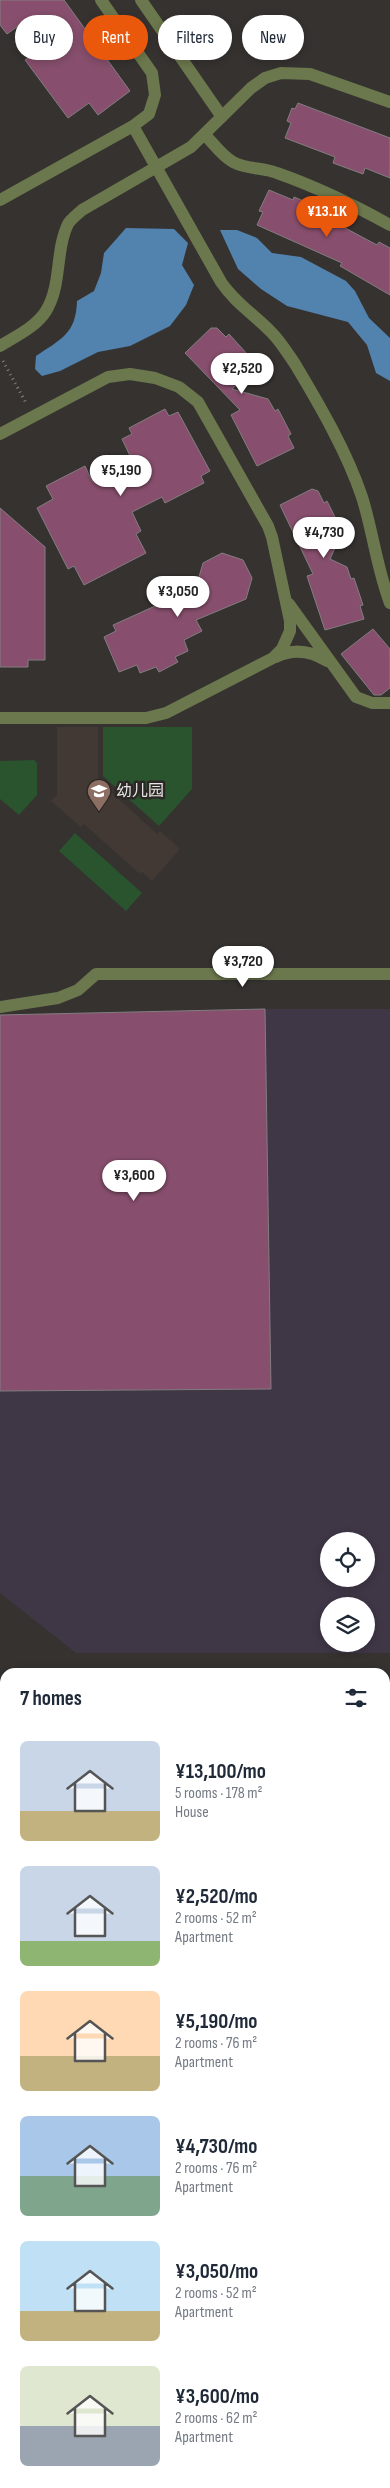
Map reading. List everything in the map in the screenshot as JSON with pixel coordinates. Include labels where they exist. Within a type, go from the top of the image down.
[{"type":"street","points":[[0,200],[133,126],[149,114],[155,95],[152,73],[101,0]]},
{"type":"street","points":[[141,0],[222,117]]},
{"type":"street","points":[[0,346],[28,329],[46,311],[54,291],[62,242],[69,222],[82,210],[191,147],[251,88],[265,78],[281,73],[310,74],[390,102]]},
{"type":"street","points":[[133,126],[231,297],[273,334],[294,363],[347,460],[362,496],[381,580],[390,603]]},
{"type":"street","points":[[205,135],[230,161],[244,168],[270,170],[288,176],[351,203],[390,224]]},
{"type":"street","points":[[0,434],[108,378],[130,374],[154,378],[178,387],[198,402],[268,526],[272,537],[290,622],[290,631],[282,649],[273,658]]},
{"type":"street","points":[[286,598],[356,697],[372,704],[390,704]]},
{"type":"street","points":[[0,718],[146,718],[156,716],[284,653],[296,651],[318,656],[332,664]]},
{"type":"street","points":[[0,1007],[58,998],[78,990],[96,974],[390,974]]},
{"type":"path","points":[[0,356],[33,416]]},
{"type":"shaded area","name":"幼儿园","points":[[57,727],[98,727],[98,780],[157,834],[160,831],[180,849],[152,881],[142,872],[140,874],[84,824],[81,827],[51,801],[57,795]]},
{"type":"shaded area","points":[[265,1009],[390,1009],[390,1653],[76,1653],[0,1593],[0,1391],[271,1389]]},
{"type":"green space","points":[[103,727],[192,727],[192,789],[159,826],[103,776]]},
{"type":"green space","points":[[34,760],[37,763],[37,795],[19,815],[0,799],[0,761]]},
{"type":"green space","points":[[75,833],[142,893],[126,911],[59,851]]},
{"type":"water","points":[[126,228],[174,229],[188,243],[182,265],[194,285],[186,305],[170,326],[130,346],[98,352],[60,371],[42,376],[35,369],[36,356],[66,334],[74,321],[77,301],[94,291],[101,273],[104,253]]},
{"type":"water","points":[[220,230],[237,230],[257,238],[272,253],[301,257],[346,281],[355,291],[369,318],[390,338],[390,381],[376,373],[367,345],[348,322],[287,306],[261,289],[238,269]]},
{"type":"building","points":[[0,0],[64,0],[83,26],[83,60],[108,60],[130,91],[98,115],[89,103],[68,118],[25,60],[73,60],[73,15],[15,15],[15,28],[7,34],[0,25]]},
{"type":"building","points":[[298,103],[390,138],[390,178],[365,168],[363,174],[333,163],[335,157],[285,138],[291,123],[287,121],[292,108],[295,109]]},
{"type":"building","points":[[269,190],[293,200],[294,197],[313,205],[312,207],[336,218],[334,222],[377,245],[379,242],[390,248],[390,295],[340,266],[342,263],[257,225],[263,212],[259,211]]},
{"type":"building","points":[[211,328],[217,328],[226,337],[229,334],[248,355],[246,358],[252,364],[252,371],[232,389],[268,399],[275,411],[278,409],[291,434],[288,436],[294,448],[257,466],[231,415],[240,410],[185,353]]},
{"type":"building","points":[[165,409],[169,416],[178,412],[210,471],[201,476],[204,483],[165,503],[162,497],[132,512],[141,531],[136,534],[146,553],[84,585],[74,566],[68,569],[37,508],[53,499],[46,486],[85,466],[92,481],[132,460],[122,439],[132,434],[129,428]]},
{"type":"building","points":[[312,489],[318,491],[324,503],[327,501],[340,527],[336,529],[340,537],[330,559],[347,567],[351,579],[354,578],[363,605],[360,606],[364,619],[325,630],[307,576],[313,574],[280,505]]},
{"type":"building","points":[[0,508],[45,547],[45,660],[28,660],[28,667],[0,667]]},
{"type":"building","points":[[222,553],[243,560],[252,578],[246,599],[196,620],[202,631],[184,640],[188,651],[175,657],[178,662],[159,672],[156,667],[140,673],[137,665],[119,672],[104,637],[116,631],[113,625],[164,602],[166,605],[195,591],[203,563]]},
{"type":"building","points":[[373,629],[390,649],[390,688],[381,695],[374,695],[341,654]]},
{"type":"building","points":[[265,1009],[271,1389],[0,1391],[0,1015]]},
{"type":"place","name":"幼儿园","points":[[99,812]]}]
